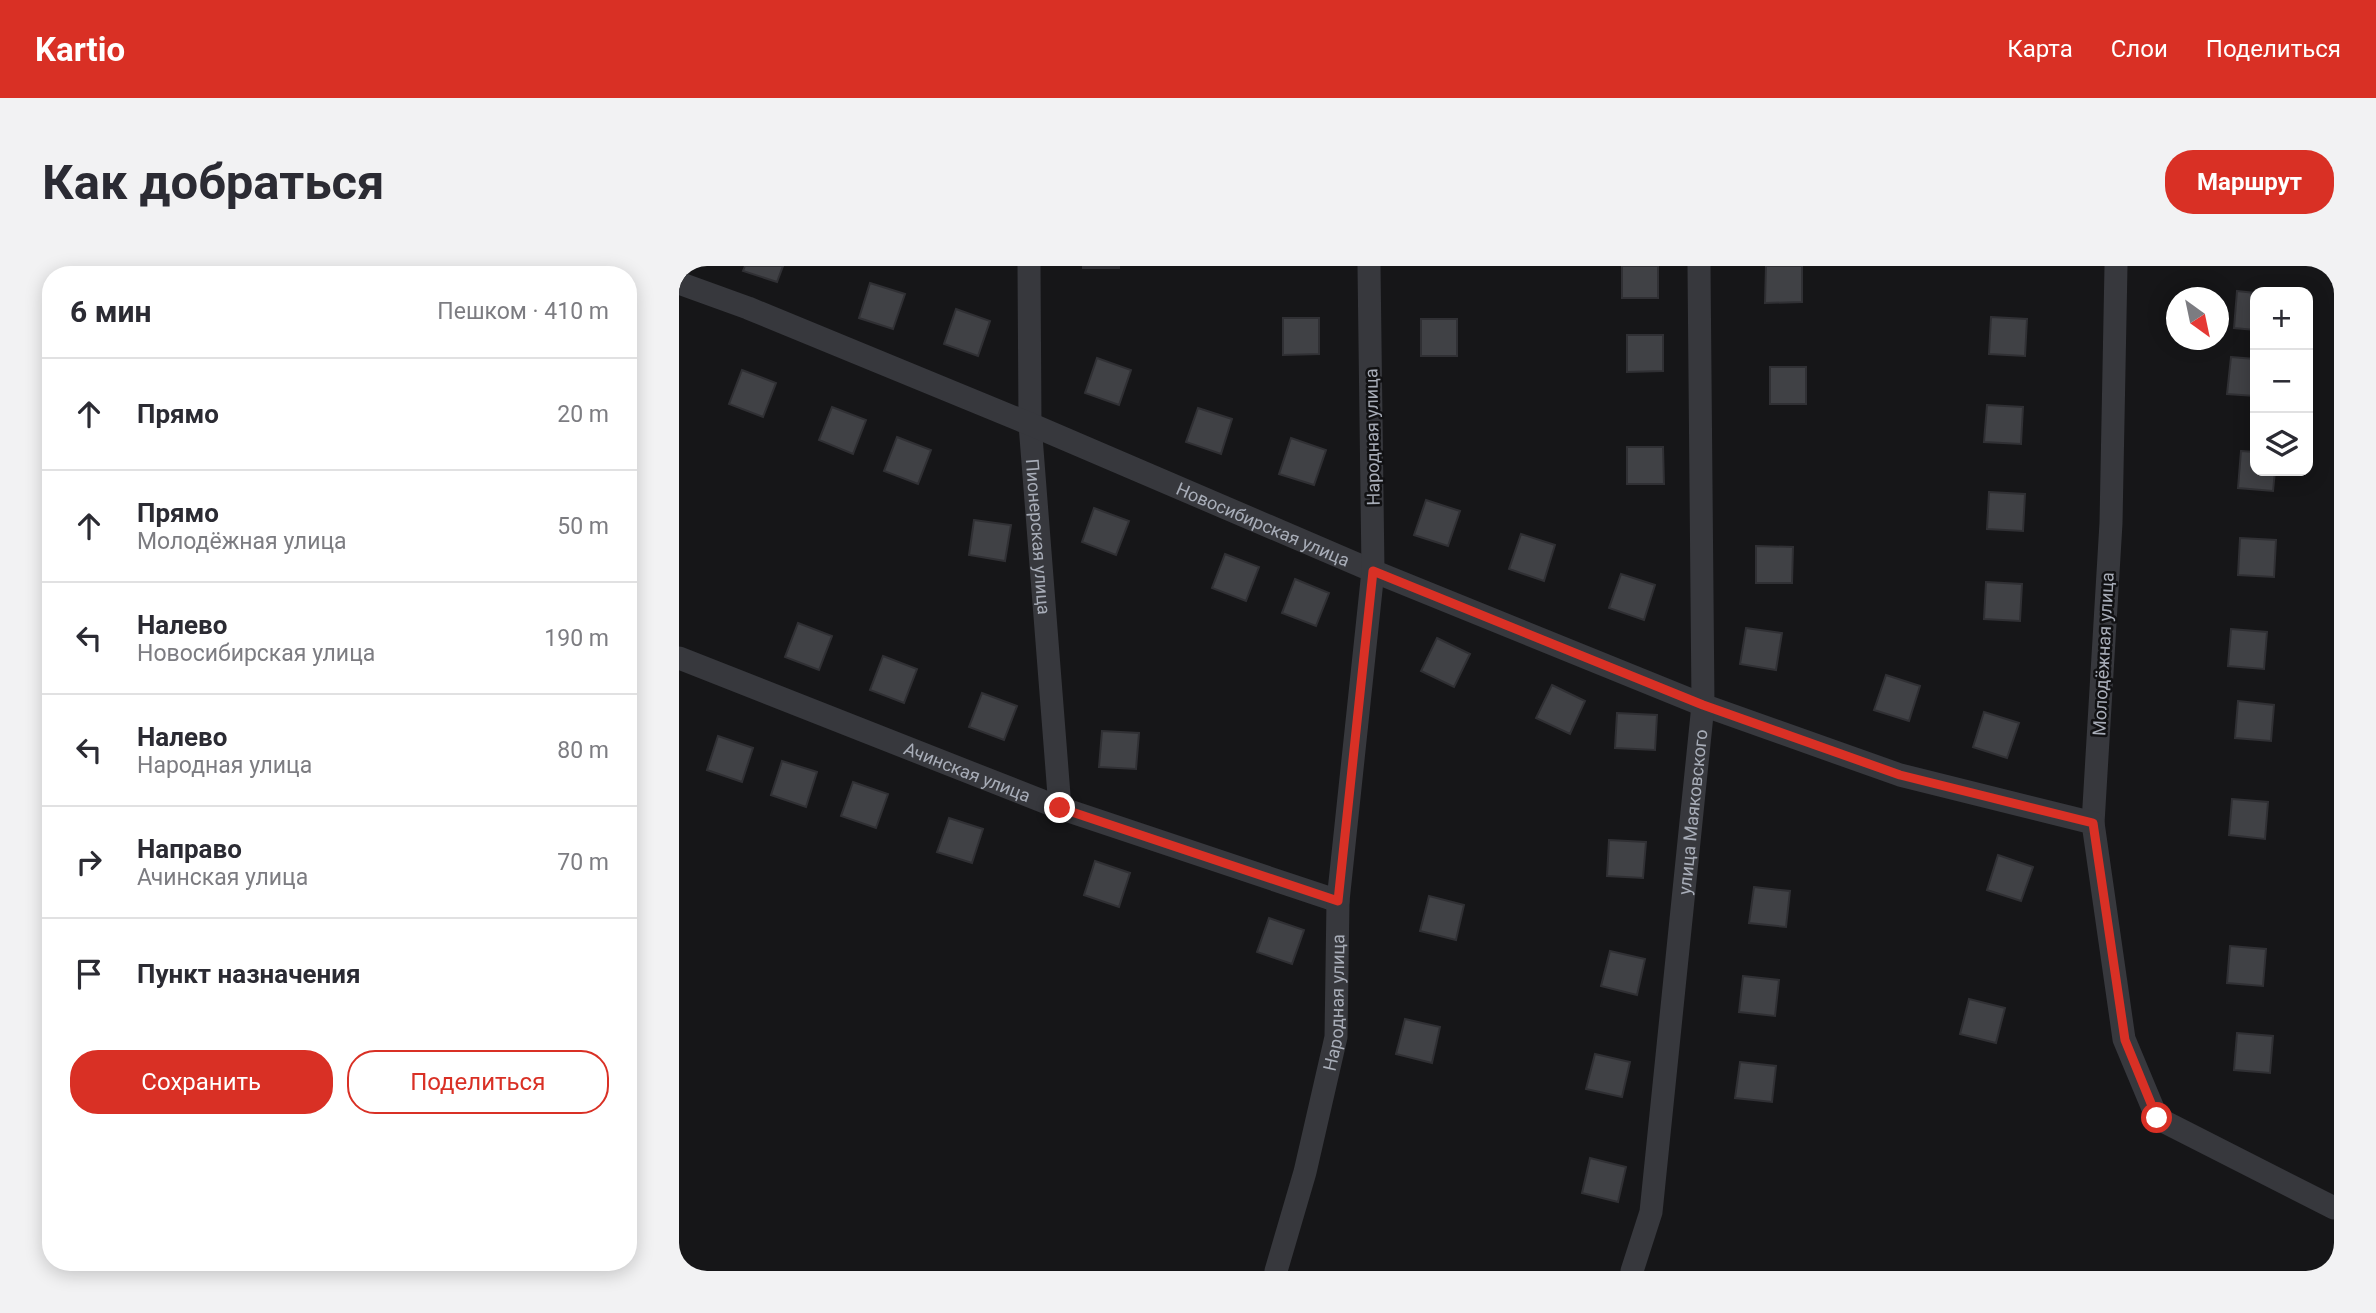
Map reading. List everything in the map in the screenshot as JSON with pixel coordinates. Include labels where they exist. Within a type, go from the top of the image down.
[{"type":"street","name":"Пионерская улица","points":[[1029,266],[1031,424],[1060,808]]},
{"type":"street","name":"Народная улица","points":[[1276,1271],[1305,1172],[1336,1037],[1338,901],[1373,571],[1369,266]]},
{"type":"street","name":"улица Маяковского","points":[[1632,1271],[1651,1212],[1703,705],[1699,266]]},
{"type":"street","name":"Молодёжная улица","points":[[2116,266],[2111,523],[2093,823],[2125,1040],[2157,1118],[2334,1208]]},
{"type":"street","name":"Новосибирская улица","points":[[679,283],[748,308],[1031,424],[1373,571],[1703,705],[1900,775],[2093,823]]},
{"type":"street","name":"Ачинская улица","points":[[679,658],[1060,808],[1338,901]]},
{"type":"building","points":[[745,266],[783,266],[777,282],[743,271]]},
{"type":"building","points":[[1119,266],[1119,268],[1083,268]]},
{"type":"building","points":[[1622,266],[1658,266],[1658,298],[1622,298]]},
{"type":"building","points":[[1766,266],[1802,266],[1802,302],[1765,303]]},
{"type":"building","points":[[870,283],[905,294],[893,329],[859,318]]},
{"type":"building","points":[[2237,291],[2250,292],[2250,330],[2234,328]]},
{"type":"building","points":[[956,309],[990,321],[978,356],[944,344]]},
{"type":"building","points":[[1991,317],[2027,319],[2025,356],[1989,354]]},
{"type":"building","points":[[1283,318],[1319,318],[1319,354],[1283,355]]},
{"type":"building","points":[[1421,319],[1457,319],[1457,356],[1421,356]]},
{"type":"building","points":[[1627,335],[1663,335],[1663,371],[1627,372]]},
{"type":"building","points":[[2231,357],[2250,359],[2250,396],[2227,394]]},
{"type":"building","points":[[1097,358],[1131,370],[1119,405],[1085,393]]},
{"type":"building","points":[[1770,367],[1806,367],[1806,404],[1770,404]]},
{"type":"building","points":[[742,370],[776,383],[763,417],[729,404]]},
{"type":"building","points":[[1987,405],[2023,407],[2021,444],[1984,442]]},
{"type":"building","points":[[832,407],[866,420],[853,454],[819,440]]},
{"type":"building","points":[[1198,408],[1232,419],[1221,454],[1186,442]]},
{"type":"building","points":[[897,437],[931,450],[918,484],[884,471]]},
{"type":"building","points":[[1291,438],[1326,450],[1314,485],[1279,474]]},
{"type":"building","points":[[1627,447],[1663,447],[1664,484],[1627,484]]},
{"type":"building","points":[[2241,451],[2250,452],[2250,476],[2274,476],[2273,491],[2238,488]]},
{"type":"building","points":[[1989,492],[2025,494],[2023,531],[1987,529]]},
{"type":"building","points":[[1426,500],[1460,511],[1448,546],[1414,535]]},
{"type":"building","points":[[1094,508],[1129,521],[1116,555],[1082,542]]},
{"type":"building","points":[[974,520],[1011,525],[1005,561],[969,555]]},
{"type":"building","points":[[1521,534],[1555,545],[1544,581],[1509,569]]},
{"type":"building","points":[[2240,538],[2276,540],[2274,577],[2238,575]]},
{"type":"building","points":[[1756,546],[1793,547],[1792,583],[1756,583]]},
{"type":"building","points":[[1225,554],[1259,567],[1246,601],[1212,588]]},
{"type":"building","points":[[1621,574],[1655,585],[1644,620],[1609,608]]},
{"type":"building","points":[[1295,579],[1329,593],[1316,626],[1282,613]]},
{"type":"building","points":[[1986,582],[2022,584],[2020,621],[1984,619]]},
{"type":"building","points":[[798,623],[832,636],[819,670],[785,657]]},
{"type":"building","points":[[1746,628],[1782,633],[1776,670],[1740,664]]},
{"type":"building","points":[[2231,629],[2267,632],[2264,669],[2228,666]]},
{"type":"building","points":[[1437,638],[1470,654],[1454,687],[1421,671]]},
{"type":"building","points":[[883,656],[917,669],[904,703],[870,690]]},
{"type":"building","points":[[1886,675],[1920,686],[1909,721],[1874,710]]},
{"type":"building","points":[[1552,685],[1585,701],[1570,734],[1536,718]]},
{"type":"building","points":[[982,693],[1017,706],[1004,740],[969,727]]},
{"type":"building","points":[[2238,701],[2274,705],[2271,741],[2235,738]]},
{"type":"building","points":[[1984,712],[2019,723],[2007,758],[1973,747]]},
{"type":"building","points":[[1617,713],[1657,715],[1655,750],[1615,748]]},
{"type":"building","points":[[1102,731],[1139,733],[1136,769],[1099,767]]},
{"type":"building","points":[[718,736],[753,748],[742,782],[707,770]]},
{"type":"building","points":[[782,761],[817,772],[806,807],[771,795]]},
{"type":"building","points":[[853,782],[888,794],[876,828],[841,816]]},
{"type":"building","points":[[2232,799],[2268,802],[2265,839],[2229,835]]},
{"type":"building","points":[[949,818],[983,829],[972,863],[937,852]]},
{"type":"building","points":[[1609,840],[1646,842],[1643,878],[1607,876]]},
{"type":"building","points":[[1998,855],[2033,867],[2021,901],[1987,890]]},
{"type":"building","points":[[1095,861],[1130,873],[1119,907],[1084,895]]},
{"type":"building","points":[[1754,887],[1790,891],[1786,927],[1749,923]]},
{"type":"building","points":[[1429,896],[1464,905],[1456,940],[1420,931]]},
{"type":"building","points":[[1269,918],[1304,930],[1292,964],[1257,952]]},
{"type":"building","points":[[2230,946],[2266,949],[2263,986],[2227,983]]},
{"type":"building","points":[[1610,951],[1645,959],[1637,995],[1601,986]]},
{"type":"building","points":[[1743,976],[1779,980],[1775,1016],[1739,1012]]},
{"type":"building","points":[[1969,999],[2005,1008],[1996,1043],[1960,1034]]},
{"type":"building","points":[[1405,1019],[1440,1027],[1432,1063],[1396,1054]]},
{"type":"building","points":[[2237,1033],[2273,1036],[2270,1073],[2234,1070]]},
{"type":"building","points":[[1595,1054],[1630,1062],[1622,1097],[1586,1089]]},
{"type":"building","points":[[1740,1062],[1776,1066],[1772,1102],[1735,1098]]},
{"type":"building","points":[[1590,1158],[1626,1167],[1618,1202],[1582,1193]]},
{"type":"route","points":[[1060,808],[1338,901],[1373,571],[1703,705],[1900,775],[2093,823],[2125,1040],[2157,1118]]}]
